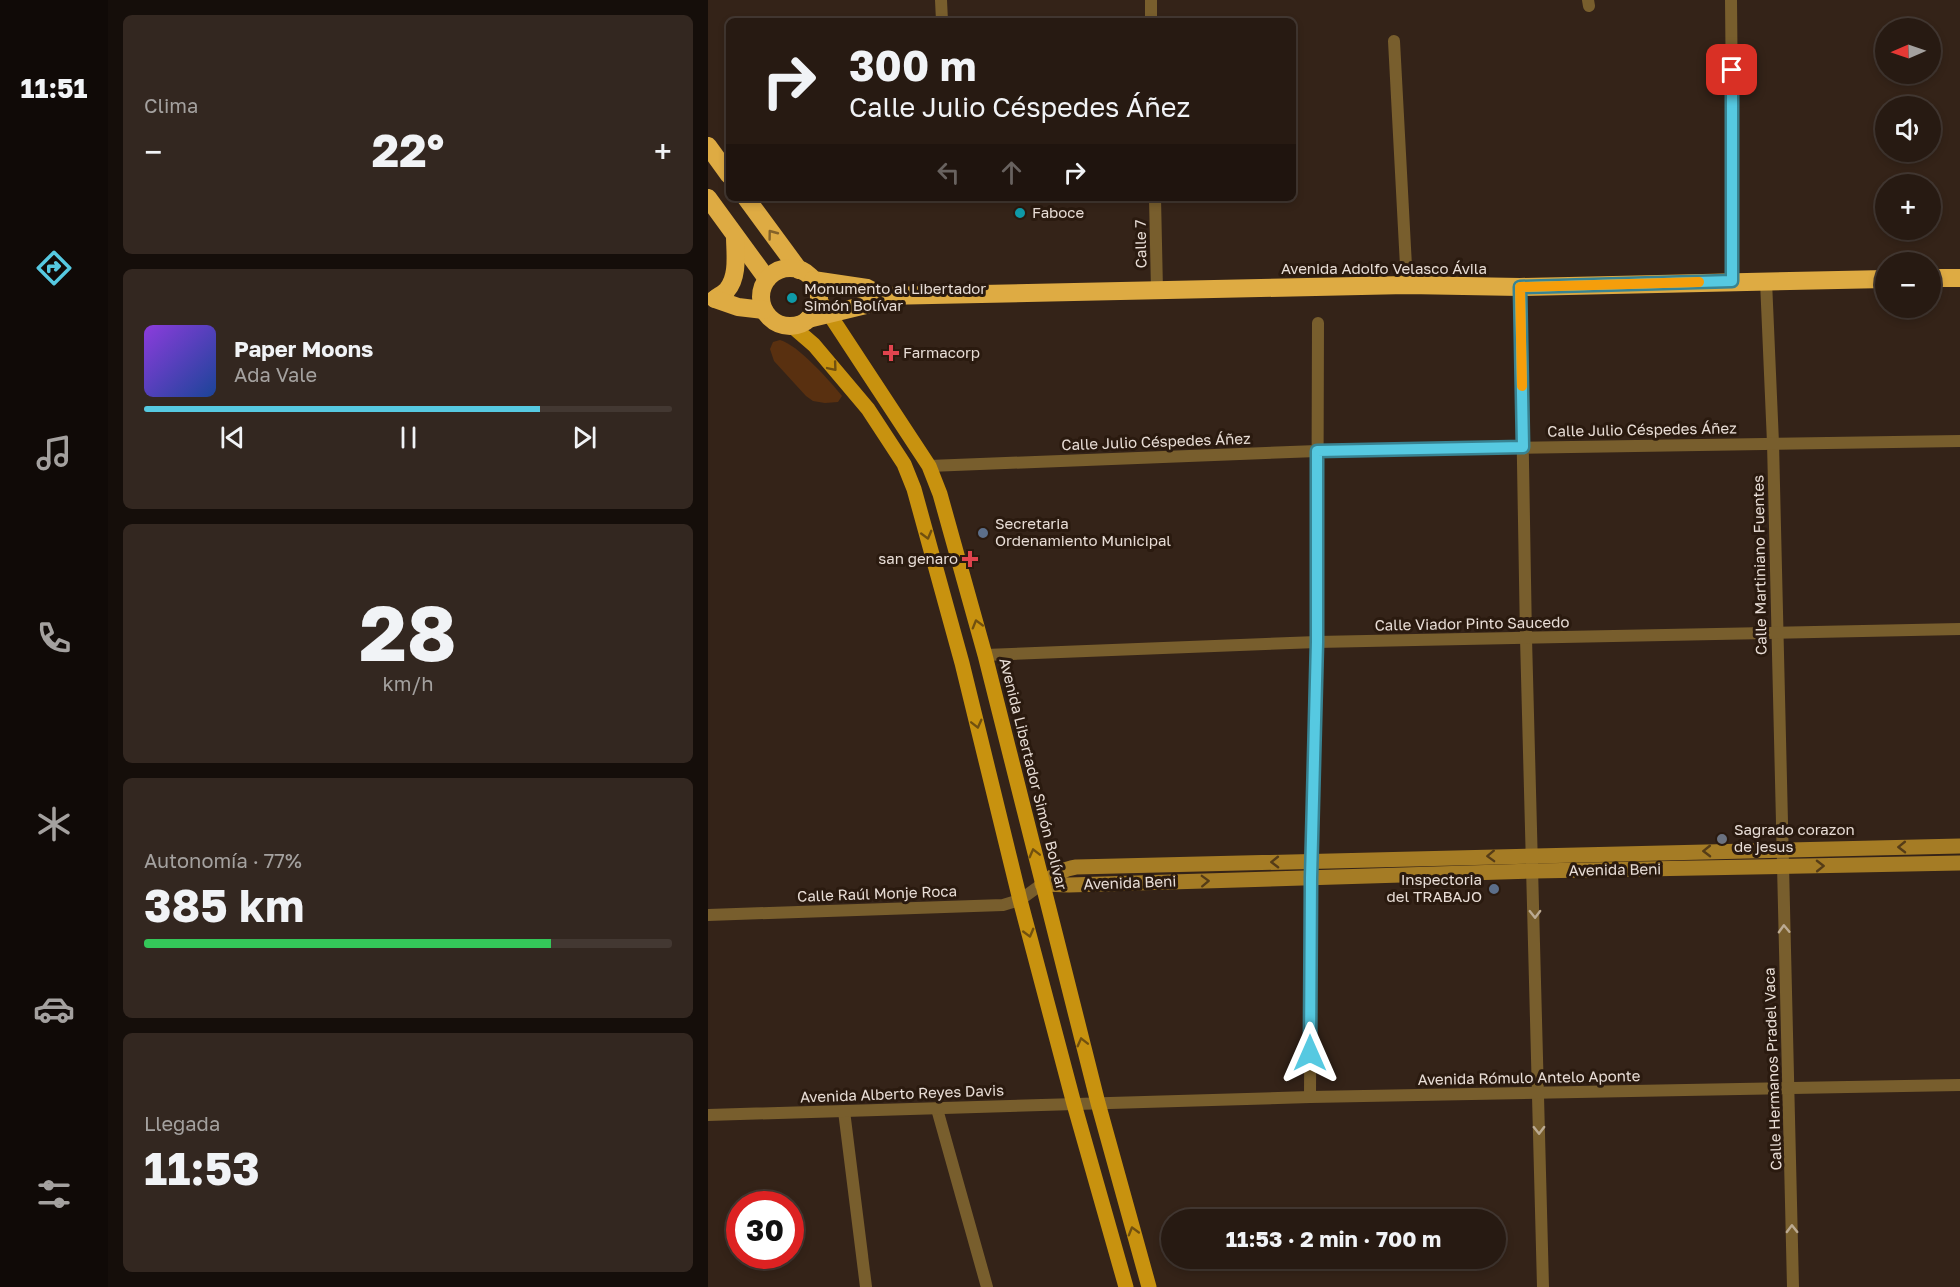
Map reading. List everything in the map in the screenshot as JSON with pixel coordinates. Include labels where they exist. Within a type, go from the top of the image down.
[{"type":"highway","points":[[708,146],[726,171]]},
{"type":"highway","points":[[708,198],[765,283]]},
{"type":"highway","points":[[748,201],[810,282],[817,306],[800,322],[782,325],[773,321],[761,302],[765,283],[774,273],[782,269],[810,282]]},
{"type":"highway","points":[[711,299],[727,291],[734,277],[735,236]]},
{"type":"highway","points":[[1941,278],[1960,278]]},
{"type":"highway","name":"Avenida Adolfo Velasco Ávila","points":[[800,322],[866,305],[883,296],[1407,285],[1520,287],[1875,279]]},
{"type":"highway","name":"Avenida Adolfo Velasco Ávila","points":[[810,282],[867,288],[883,296]]},
{"type":"highway","points":[[711,299],[741,288],[765,283]]},
{"type":"highway","points":[[711,299],[738,307],[764,310]]},
{"type":"main road","name":"Avenida Libertador Simón Bolívar","points":[[810,282],[929,466],[940,494],[985,655],[1098,1103],[1149,1287]]},
{"type":"main road","points":[[800,322],[814,345],[868,409],[904,464],[914,489],[962,663],[1020,900],[1074,1104],[1126,1287]]},
{"type":"main road","name":"Avenida Beni","points":[[1042,884],[1067,868],[1076,867],[1960,846]]},
{"type":"main road","name":"Avenida Beni","points":[[1042,884],[1960,863]]},
{"type":"street","points":[[941,0],[942,18]]},
{"type":"street","points":[[1151,0],[1151,18]]},
{"type":"street","points":[[1731,0],[1732,281]]},
{"type":"street","points":[[1394,41],[1407,285]]},
{"type":"street","name":"Calle 7","points":[[1155,201],[1157,290]]},
{"type":"street","name":"Calle Martiniano Fuentes","points":[[1766,281],[1773,443],[1782,849]]},
{"type":"street","points":[[1520,287],[1526,638],[1534,871],[1543,1287]]},
{"type":"street","points":[[1310,1096],[1311,862],[1317,642],[1318,323]]},
{"type":"street","name":"Calle Julio Céspedes Áñez","points":[[929,466],[1317,451],[1960,441]]},
{"type":"street","name":"Calle Viador Pinto Saucedo","points":[[985,655],[1317,642],[1960,629]]},
{"type":"street","name":"Calle Hermanos Pradel Vaca","points":[[1782,849],[1793,1287]]},
{"type":"street","name":"Calle Raúl Monje Roca","points":[[708,915],[1003,905],[1020,900],[1042,884]]},
{"type":"street","name":"Avenida Rómulo Antelo Aponte","points":[[1098,1103],[1310,1096],[1539,1094],[1960,1085]]},
{"type":"street","name":"Avenida Alberto Reyes Davis","points":[[708,1114],[1098,1103]]},
{"type":"street","points":[[937,1109],[987,1287]]},
{"type":"street","points":[[844,1111],[866,1287]]},
{"type":"shaded area","points":[[780,340],[804,356],[821,373],[842,396],[838,402],[813,401],[806,396],[774,361],[770,349],[773,342]]},
{"type":"slow traffic","points":[[1522,386],[1520,287],[1699,282]]},
{"type":"place","name":"Faboce","points":[[1020,213]]},
{"type":"place","name":"Monumento al Libertador Simón Bolívar","points":[[792,298]]},
{"type":"place","name":"Farmacorp","points":[[891,353]]},
{"type":"place","name":"Secretaria Ordenamiento Municipal","points":[[983,533]]},
{"type":"place","name":"san genaro","points":[[970,559]]},
{"type":"place","name":"Sagrado corazon de jesus","points":[[1722,839]]},
{"type":"place","name":"Inspectoria del TRABAJO","points":[[1494,889]]},
{"type":"route","points":[[1310,1053],[1311,878],[1317,642],[1317,451],[1523,447],[1520,287],[1732,281],[1732,70]]}]
